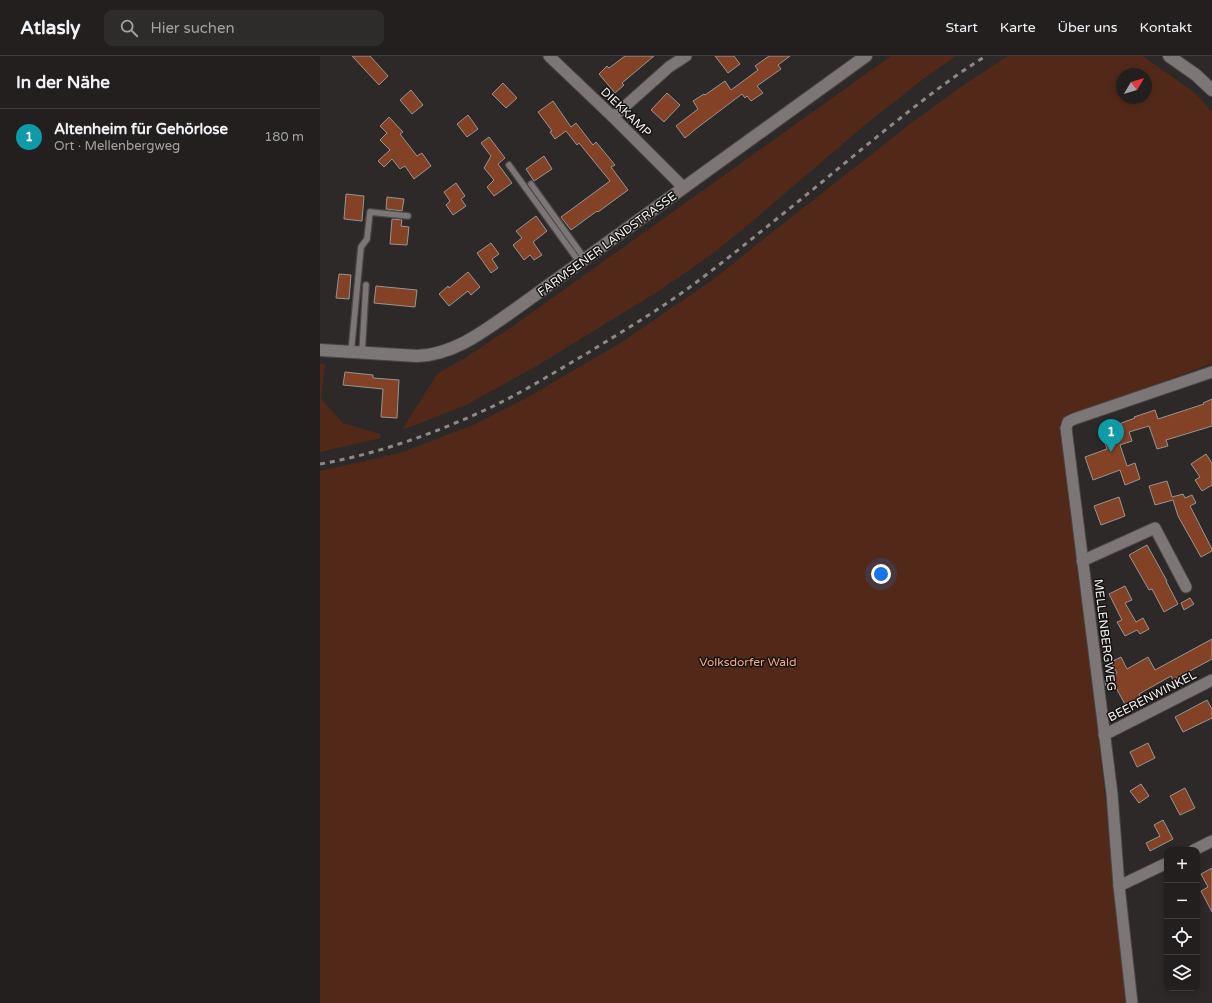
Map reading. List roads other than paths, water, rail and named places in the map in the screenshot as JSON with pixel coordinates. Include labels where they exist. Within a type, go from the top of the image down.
[{"type":"main road","name":"FARMSENER LANDSTRASSE","points":[[320,350],[398,356],[425,356],[458,346],[493,325],[866,56]]},
{"type":"main road","points":[[1169,56],[1196,75],[1212,90]]},
{"type":"street","name":"DIEKKAMP","points":[[549,56],[614,117],[684,188]]},
{"type":"street","points":[[614,117],[668,67],[686,56]]},
{"type":"street","name":"MELLENBERGWEG","points":[[1132,1003],[1119,886],[1112,794],[1066,428],[1068,422],[1074,418],[1212,372]]},
{"type":"street","points":[[1082,561],[1155,528],[1186,587]]},
{"type":"street","name":"BEERENWINKEL","points":[[1104,735],[1212,680]]},
{"type":"street","points":[[1200,847],[1212,841]]},
{"type":"street","points":[[1119,886],[1164,864]]},
{"type":"lane","points":[[509,165],[583,261]]},
{"type":"lane","points":[[531,184],[583,261]]},
{"type":"lane","points":[[357,353],[361,247],[367,239],[370,212],[408,216]]},
{"type":"lane","points":[[357,353],[366,285]]},
{"type":"railway","points":[[320,464],[384,449],[445,427],[511,397],[586,354],[683,292],[750,241],[921,102],[986,56]]},
{"type":"place","name":"Altenheim für Gehörlose","points":[[1111,452]]},
{"type":"park label","name":"Volksdorfer Wald","points":[[748,662]]}]
